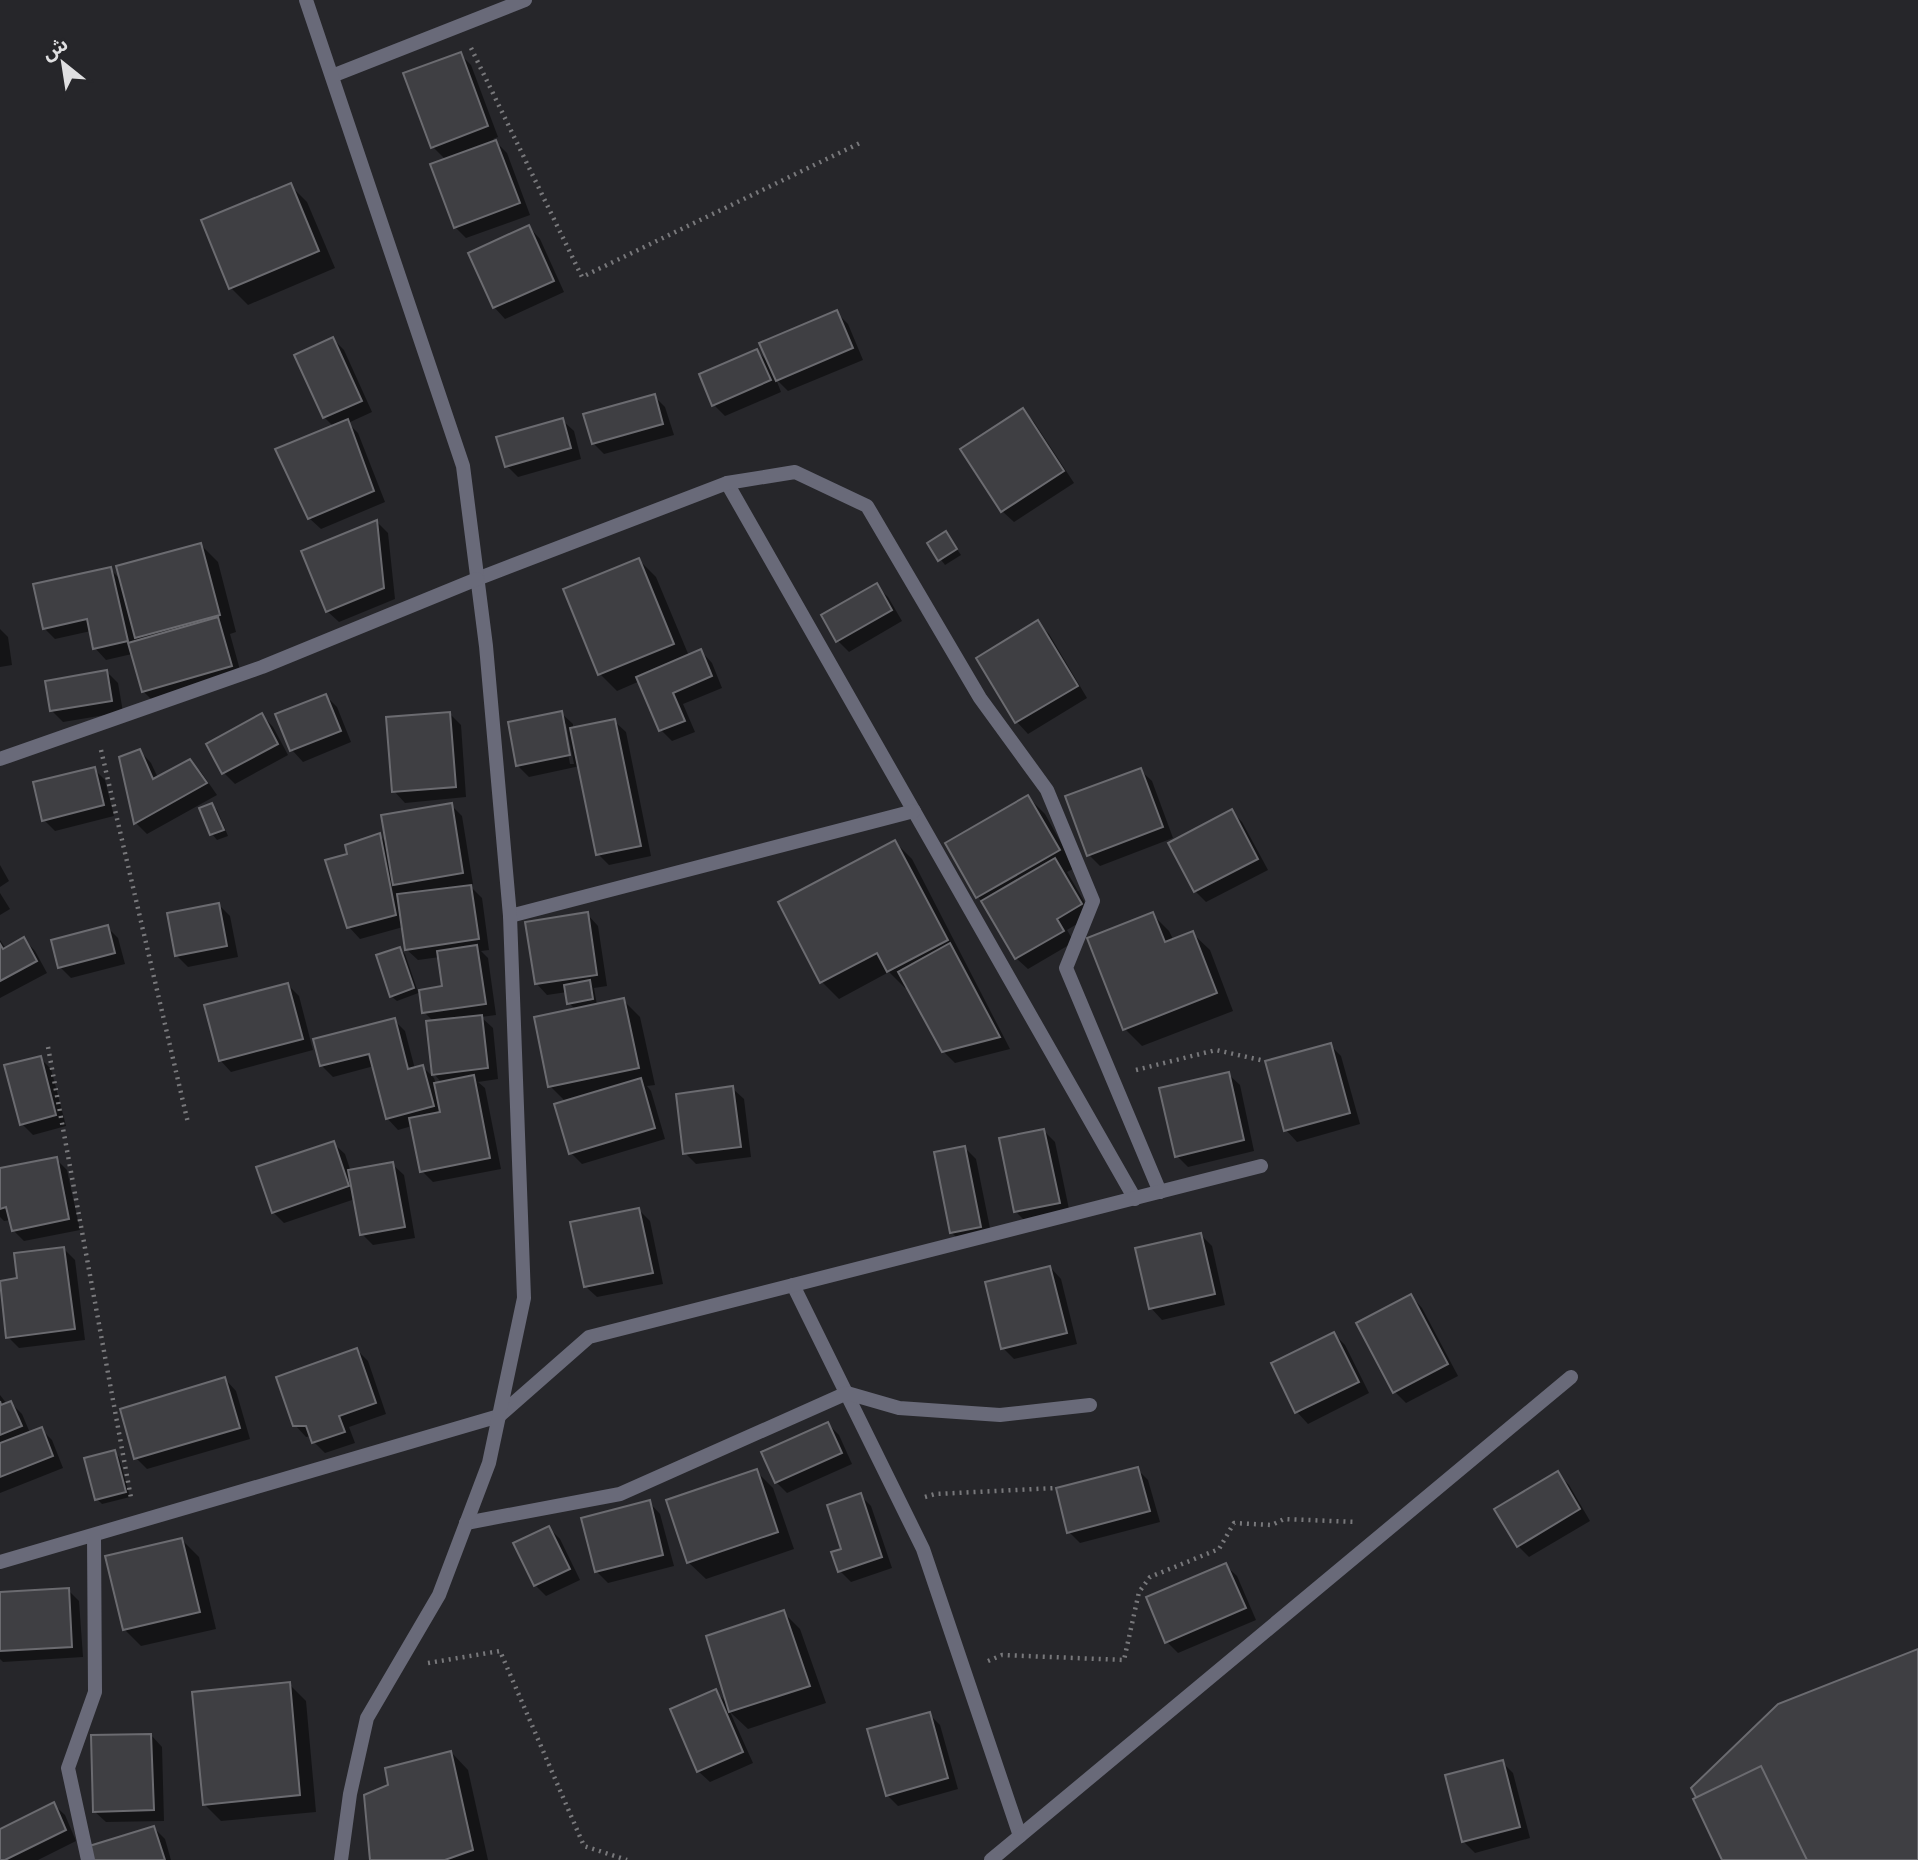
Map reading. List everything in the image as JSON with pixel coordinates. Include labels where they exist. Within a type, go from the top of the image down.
[{"type":"street","points":[[306,0],[463,466],[486,646],[510,916],[524,1298],[489,1463],[439,1595],[367,1718],[350,1794],[341,1860]]},
{"type":"street","points":[[332,76],[525,0]]},
{"type":"street","points":[[0,759],[262,667],[477,579],[727,483],[795,471],[867,506],[980,698],[1047,790],[1093,901],[1066,968],[1160,1192]]},
{"type":"street","points":[[727,483],[1135,1199]]},
{"type":"street","points":[[510,916],[914,811]]},
{"type":"street","points":[[0,1562],[499,1416],[589,1337],[1261,1166]]},
{"type":"street","points":[[793,1285],[923,1549],[1020,1836]]},
{"type":"street","points":[[991,1860],[1571,1377]]},
{"type":"street","points":[[466,1523],[620,1494],[847,1394],[899,1408],[1000,1415],[1090,1405]]},
{"type":"street","points":[[88,1860],[68,1768],[95,1692],[94,1535]]},
{"type":"path","points":[[470,47],[582,277],[862,142]]},
{"type":"path","points":[[96,726],[188,1123]]},
{"type":"path","points":[[48,1047],[136,1523]]},
{"type":"path","points":[[1111,1076],[1216,1050],[1265,1061]]},
{"type":"path","points":[[914,1500],[935,1494],[1056,1488]]},
{"type":"path","points":[[964,1671],[1002,1654],[1124,1660],[1139,1592],[1150,1577],[1219,1549],[1234,1523],[1272,1525],[1284,1519],[1395,1524]]},
{"type":"path","points":[[396,1669],[500,1651],[584,1846],[626,1860]]},
{"type":"building","points":[[461,52],[488,126],[431,148],[403,73]]},
{"type":"building","points":[[496,140],[520,203],[454,228],[430,164]]},
{"type":"building","points":[[291,183],[319,251],[229,289],[201,220]]},
{"type":"building","points":[[529,225],[554,281],[493,308],[468,253]]},
{"type":"building","points":[[837,310],[853,348],[776,381],[759,343]]},
{"type":"building","points":[[333,337],[362,401],[323,418],[294,355]]},
{"type":"building","points":[[757,349],[771,380],[712,406],[699,374]]},
{"type":"building","points":[[655,394],[663,424],[592,444],[583,414]]},
{"type":"building","points":[[1023,408],[1064,471],[1001,512],[960,449]]},
{"type":"building","points":[[563,418],[571,448],[505,467],[496,437]]},
{"type":"building","points":[[348,419],[374,491],[308,519],[275,449]]},
{"type":"building","points":[[377,520],[384,588],[326,612],[301,551]]},
{"type":"building","points":[[946,531],[957,549],[938,561],[927,543]]},
{"type":"building","points":[[201,543],[220,615],[135,638],[116,566]]},
{"type":"building","points":[[639,558],[674,644],[598,675],[563,589]]},
{"type":"building","points":[[111,567],[128,641],[93,649],[87,619],[43,629],[33,584]]},
{"type":"building","points":[[877,583],[892,610],[836,642],[821,615]]},
{"type":"building","points":[[218,617],[232,666],[142,692],[128,643]]},
{"type":"building","points":[[1038,620],[1078,686],[1015,723],[976,658]]},
{"type":"building","points":[[701,649],[712,676],[673,693],[685,721],[659,731],[636,677]]},
{"type":"building","points":[[107,670],[112,701],[50,711],[45,681]]},
{"type":"building","points":[[326,694],[341,731],[290,751],[275,714]]},
{"type":"building","points":[[562,711],[570,755],[516,766],[508,722]]},
{"type":"building","points":[[450,712],[456,787],[392,792],[386,717]]},
{"type":"building","points":[[262,713],[278,744],[222,774],[206,744]]},
{"type":"building","points":[[615,719],[641,846],[596,855],[570,728]]},
{"type":"building","points":[[140,749],[153,779],[190,759],[207,783],[134,824],[119,757]]},
{"type":"building","points":[[95,767],[104,805],[42,821],[33,782]]},
{"type":"building","points":[[1141,768],[1163,827],[1087,856],[1065,796]]},
{"type":"building","points":[[1028,795],[1060,850],[976,898],[945,843]]},
{"type":"building","points":[[212,803],[224,830],[210,835],[199,808]]},
{"type":"building","points":[[452,803],[463,873],[393,885],[381,815]]},
{"type":"building","points":[[1232,809],[1258,859],[1194,892],[1168,843]]},
{"type":"building","points":[[380,833],[396,915],[347,928],[325,860],[347,854],[345,845]]},
{"type":"building","points":[[895,840],[948,940],[887,972],[877,953],[820,983],[778,902]]},
{"type":"building","points":[[1055,858],[1082,904],[1057,919],[1064,931],[1015,959],[981,901]]},
{"type":"building","points":[[471,885],[479,939],[405,950],[397,894]]},
{"type":"building","points":[[219,903],[227,946],[175,956],[167,913]]},
{"type":"building","points":[[588,912],[597,975],[535,984],[525,922]]},
{"type":"building","points":[[1153,912],[1165,942],[1193,931],[1217,993],[1123,1030],[1087,938]]},
{"type":"building","points":[[108,925],[115,953],[58,968],[51,940]]},
{"type":"building","points":[[24,937],[37,961],[0,981],[0,944],[3,949]]},
{"type":"building","points":[[950,943],[1000,1037],[942,1052],[898,972]]},
{"type":"building","points":[[477,945],[486,1004],[422,1013],[419,990],[442,986],[437,951]]},
{"type":"building","points":[[400,947],[414,988],[390,997],[376,955]]},
{"type":"building","points":[[590,980],[593,999],[567,1004],[564,985]]},
{"type":"building","points":[[288,983],[303,1039],[219,1061],[204,1005]]},
{"type":"building","points":[[624,998],[639,1068],[548,1087],[534,1017]]},
{"type":"building","points":[[482,1015],[488,1068],[432,1075],[426,1021]]},
{"type":"building","points":[[395,1018],[408,1069],[423,1065],[434,1106],[386,1119],[369,1054],[320,1066],[313,1039]]},
{"type":"building","points":[[1331,1043],[1350,1113],[1284,1131],[1265,1061]]},
{"type":"building","points":[[41,1056],[56,1115],[20,1125],[4,1065]]},
{"type":"building","points":[[1229,1072],[1244,1140],[1175,1157],[1159,1088]]},
{"type":"building","points":[[474,1075],[490,1158],[420,1172],[409,1118],[440,1112],[434,1083]]},
{"type":"building","points":[[641,1078],[655,1128],[569,1154],[554,1104]]},
{"type":"building","points":[[733,1086],[741,1147],[683,1154],[676,1094]]},
{"type":"building","points":[[1044,1129],[1060,1203],[1014,1212],[999,1138]]},
{"type":"building","points":[[334,1141],[349,1186],[272,1213],[256,1167]]},
{"type":"building","points":[[965,1146],[981,1227],[950,1233],[934,1152]]},
{"type":"building","points":[[57,1157],[69,1219],[12,1231],[6,1207],[0,1209],[0,1168]]},
{"type":"building","points":[[393,1162],[405,1227],[360,1235],[348,1170]]},
{"type":"building","points":[[639,1208],[653,1273],[584,1287],[570,1222]]},
{"type":"building","points":[[1201,1233],[1215,1294],[1149,1309],[1135,1248]]},
{"type":"building","points":[[64,1247],[75,1329],[6,1338],[0,1281],[17,1278],[14,1253]]},
{"type":"building","points":[[1050,1266],[1067,1333],[1001,1349],[985,1282]]},
{"type":"building","points":[[1411,1294],[1448,1364],[1393,1393],[1356,1323]]},
{"type":"building","points":[[1334,1332],[1359,1382],[1295,1413],[1271,1363]]},
{"type":"building","points":[[357,1348],[376,1403],[339,1416],[345,1432],[312,1443],[306,1426],[293,1426],[276,1377]]},
{"type":"building","points":[[225,1377],[240,1428],[134,1459],[120,1409]]},
{"type":"building","points":[[0,1401],[1,1405],[11,1401],[22,1426],[0,1435]]},
{"type":"building","points":[[828,1422],[842,1453],[775,1483],[761,1452]]},
{"type":"building","points":[[42,1427],[53,1456],[0,1477],[0,1443]]},
{"type":"building","points":[[115,1450],[126,1492],[95,1500],[84,1458]]},
{"type":"building","points":[[1138,1467],[1150,1511],[1067,1533],[1056,1488]]},
{"type":"building","points":[[757,1469],[778,1532],[687,1563],[666,1500]]},
{"type":"building","points":[[1558,1471],[1580,1509],[1517,1547],[1494,1509]]},
{"type":"building","points":[[861,1493],[882,1557],[838,1572],[831,1552],[841,1549],[827,1505]]},
{"type":"building","points":[[650,1500],[663,1555],[595,1572],[581,1518]]},
{"type":"building","points":[[549,1526],[570,1569],[534,1586],[513,1543]]},
{"type":"building","points":[[182,1538],[200,1612],[123,1630],[105,1556]]},
{"type":"building","points":[[1226,1563],[1246,1608],[1165,1643],[1146,1597]]},
{"type":"building","points":[[69,1588],[72,1647],[0,1651],[0,1592]]},
{"type":"building","points":[[784,1610],[810,1686],[729,1712],[706,1636]]},
{"type":"building","points":[[1918,1649],[1918,1860],[1730,1860],[1691,1788],[1778,1704]]},
{"type":"building","points":[[290,1682],[300,1795],[203,1805],[192,1692]]},
{"type":"building","points":[[716,1689],[743,1752],[697,1772],[670,1709]]},
{"type":"building","points":[[930,1712],[948,1778],[886,1796],[867,1729]]},
{"type":"building","points":[[151,1734],[154,1810],[93,1812],[91,1735]]},
{"type":"building","points":[[451,1751],[473,1850],[445,1860],[370,1860],[364,1795],[388,1785],[385,1768]]},
{"type":"building","points":[[1503,1760],[1520,1827],[1462,1842],[1445,1775]]},
{"type":"building","points":[[1761,1766],[1807,1860],[1722,1860],[1693,1799]]},
{"type":"building","points":[[54,1802],[66,1830],[0,1860],[0,1829]]},
{"type":"building","points":[[154,1826],[165,1860],[90,1860],[86,1847]]}]
